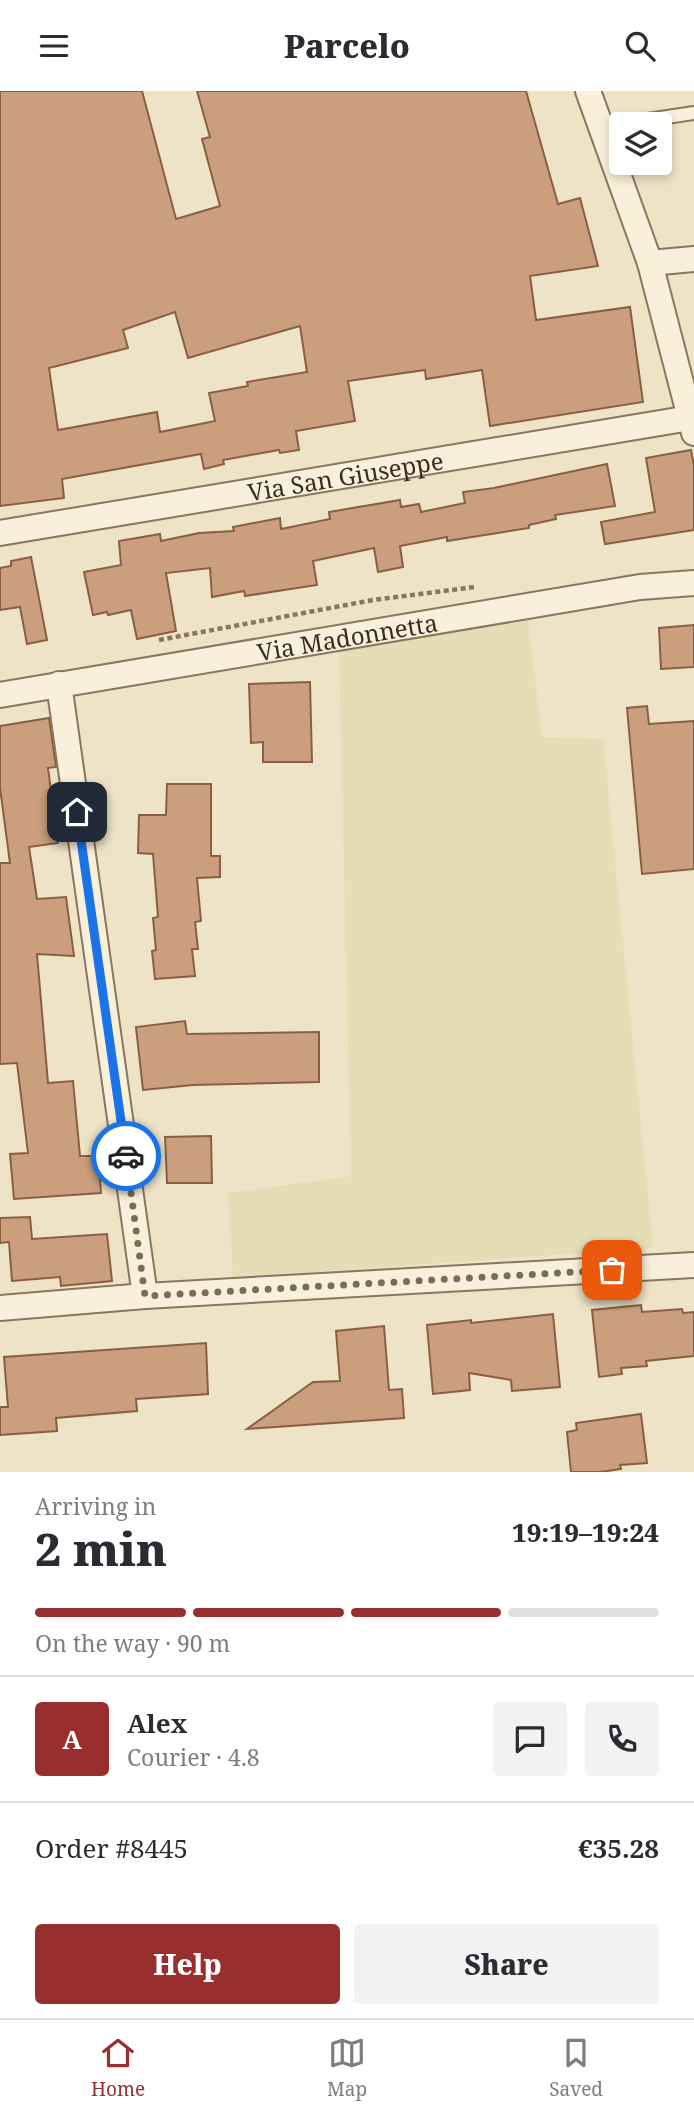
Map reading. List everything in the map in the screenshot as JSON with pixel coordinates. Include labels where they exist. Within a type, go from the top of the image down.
[{"type":"street","points":[[588,91],[650,263],[692,426]]},
{"type":"street","points":[[650,263],[694,259]]},
{"type":"street","name":"Via San Giuseppe","points":[[0,533],[692,426]]},
{"type":"street","name":"Via Madonnetta","points":[[0,695],[640,587],[694,583]]},
{"type":"street","points":[[59,684],[145,1296]]},
{"type":"street","points":[[0,1308],[145,1296],[694,1265]]},
{"type":"lane","points":[[601,127],[694,113]]},
{"type":"shaded area","points":[[528,621],[542,737],[603,739],[653,1248],[233,1278],[228,1193],[351,1176],[339,649]]},
{"type":"building","points":[[0,91],[142,91],[176,219],[220,206],[202,139],[210,137],[197,91],[526,91],[558,204],[580,198],[598,266],[530,276],[536,320],[630,307],[643,402],[490,426],[482,370],[426,379],[425,370],[348,381],[355,421],[296,431],[299,450],[280,453],[279,450],[223,460],[224,464],[204,469],[201,454],[62,479],[64,498],[0,506]],"holes":[[[175,312],[188,358],[300,326],[307,372],[247,382],[248,386],[209,393],[215,421],[160,432],[157,412],[58,430],[49,368],[128,348],[123,330]]]},
{"type":"building","points":[[691,450],[694,466],[694,530],[605,544],[601,522],[655,512],[646,458]]},
{"type":"building","points":[[607,464],[615,506],[555,515],[556,519],[529,525],[529,528],[447,541],[447,537],[400,546],[403,567],[378,572],[374,548],[313,561],[317,585],[245,596],[244,591],[212,597],[210,568],[166,573],[176,631],[137,639],[131,610],[93,615],[84,572],[121,565],[119,541],[160,534],[161,541],[199,533],[234,531],[233,527],[280,518],[281,529],[330,519],[329,512],[400,500],[401,507],[419,504],[421,512],[465,503],[463,492]]},
{"type":"building","points":[[31,557],[47,640],[27,644],[20,607],[0,610],[0,568],[11,566],[11,561]]},
{"type":"building","points":[[694,625],[694,667],[661,669],[659,628]]},
{"type":"building","points":[[310,682],[312,762],[263,762],[263,742],[251,743],[249,684]]},
{"type":"building","points":[[647,706],[649,724],[694,721],[694,869],[642,874],[627,708]]},
{"type":"building","points":[[49,718],[56,767],[48,768],[58,843],[29,847],[37,899],[66,897],[74,956],[37,954],[48,1083],[73,1081],[80,1156],[98,1156],[101,1193],[14,1199],[10,1154],[28,1153],[17,1063],[0,1064],[0,863],[10,863],[0,788],[0,726]]},
{"type":"building","points":[[167,784],[211,784],[211,856],[220,856],[220,877],[197,878],[201,921],[195,922],[198,949],[192,949],[195,976],[155,979],[153,918],[158,917],[153,854],[138,853],[139,815],[166,815]]},
{"type":"building","points":[[185,1021],[187,1034],[319,1032],[319,1082],[193,1085],[143,1090],[136,1027]]},
{"type":"building","points":[[211,1136],[212,1183],[167,1183],[165,1137]]},
{"type":"building","points":[[30,1217],[32,1239],[107,1234],[112,1281],[61,1286],[60,1277],[12,1281],[9,1242],[0,1243],[0,1218]]},
{"type":"building","points":[[641,1305],[642,1312],[682,1309],[683,1313],[694,1312],[694,1356],[646,1361],[647,1366],[621,1368],[622,1374],[599,1377],[592,1310]]},
{"type":"building","points":[[553,1314],[560,1387],[512,1391],[511,1380],[469,1373],[470,1390],[433,1394],[427,1325]]},
{"type":"building","points":[[384,1326],[389,1390],[402,1389],[404,1418],[247,1429],[313,1382],[340,1381],[336,1331]]},
{"type":"building","points":[[206,1343],[208,1394],[136,1399],[137,1411],[56,1418],[57,1431],[0,1435],[0,1407],[8,1407],[4,1357]]},
{"type":"building","points":[[641,1414],[647,1463],[620,1465],[621,1469],[600,1472],[571,1472],[567,1432],[577,1430],[576,1423]]},
{"type":"way so far","points":[[126,1156],[145,1296],[612,1270]]},
{"type":"route","points":[[77,812],[126,1156]]}]
